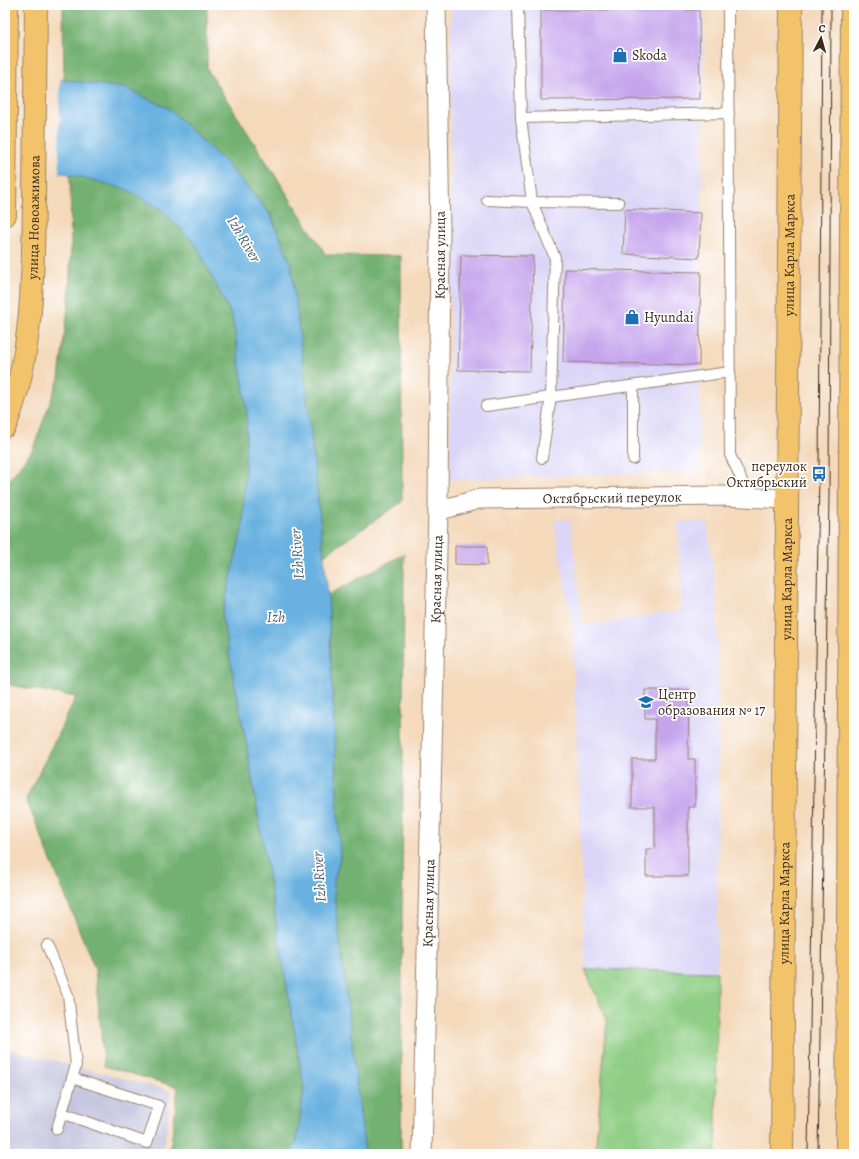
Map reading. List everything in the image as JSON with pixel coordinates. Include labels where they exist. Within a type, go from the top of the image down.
[{"type":"main road","points":[[5,215],[7,5]]},
{"type":"main road","name":"улица Новоажимова","points":[[5,426],[19,379],[29,313],[33,252],[36,5]]},
{"type":"main road","name":"улица Карла Маркса","points":[[782,1154],[791,5]]},
{"type":"main road","points":[[847,1154],[852,498],[852,5]]},
{"type":"street","name":"Красная улица","points":[[422,1154],[438,510],[440,232],[436,5]]},
{"type":"street","name":"Октябрьский переулок","points":[[438,510],[479,499],[724,496],[787,499]]},
{"type":"lane","points":[[518,5],[521,118],[532,202],[555,258],[551,396],[542,458]]},
{"type":"lane","points":[[728,5],[730,455],[745,487],[747,497]]},
{"type":"lane","points":[[521,118],[729,113]]},
{"type":"lane","points":[[487,200],[619,203]]},
{"type":"lane","points":[[486,406],[730,372]]},
{"type":"lane","points":[[633,386],[633,459]]},
{"type":"lane","points":[[48,946],[68,995],[76,1066],[57,1129]]},
{"type":"lane","points":[[62,1113],[147,1143],[159,1106],[72,1078]]},
{"type":"shaded area","points":[[451,5],[704,5],[699,471],[450,480]]},
{"type":"shaded area","name":"Центр образования № 17","points":[[570,519],[583,626],[682,610],[678,521],[707,522],[717,598],[717,972],[585,969],[572,627],[554,520]]},
{"type":"shaded area","points":[[5,1048],[171,1091],[165,1142],[157,1154],[5,1154]]},
{"type":"green space","points":[[63,5],[207,5],[207,69],[326,255],[401,256],[402,502],[324,555],[291,264],[271,214],[224,161],[125,88],[64,80]]},
{"type":"green space","points":[[70,174],[126,189],[162,210],[196,245],[232,316],[247,410],[243,525],[222,616],[244,731],[304,1089],[297,1141],[290,1154],[165,1154],[171,1144],[178,1087],[104,1066],[95,969],[26,799],[76,697],[5,684],[5,485],[33,449],[59,378],[69,299],[71,245]]},
{"type":"green space","points":[[404,554],[401,1154],[365,1154],[333,884],[340,858],[328,595]]},
{"type":"green space","points":[[585,969],[717,972],[716,1154],[595,1154],[607,1021]]},
{"type":"water","name":"Izh","points":[[20,73],[125,88],[168,108],[224,161],[270,214],[291,264],[305,378],[328,595],[340,858],[333,884],[365,1154],[290,1154],[297,1141],[304,1089],[244,731],[222,616],[243,525],[247,410],[232,316],[196,245],[162,210],[126,189],[70,174],[20,167]]},
{"type":"pier","points":[[5,70],[60,78],[59,175],[5,167]]},
{"type":"building","name":"Skoda","points":[[541,10],[699,10],[700,99],[541,100]]},
{"type":"building","points":[[625,209],[701,213],[699,258],[623,254]]},
{"type":"building","points":[[461,255],[533,256],[530,371],[458,370]]},
{"type":"building","name":"Hyundai","points":[[565,269],[701,272],[699,365],[563,362]]},
{"type":"building","points":[[455,546],[487,546],[487,565],[455,564]]},
{"type":"building","points":[[645,690],[689,690],[688,759],[695,759],[695,807],[688,807],[688,876],[646,876],[646,849],[655,849],[655,807],[632,807],[632,759],[655,759],[655,719],[645,719]]},
{"type":"tram line","points":[[808,1154],[819,474],[822,5]]},
{"type":"tram line","points":[[818,1154],[829,496],[831,5]]},
{"type":"place","name":"Skoda","points":[[620,55]]},
{"type":"place","name":"Hyundai","points":[[632,317]]},
{"type":"place","name":"переулок Октябрьский","points":[[819,474]]},
{"type":"place","name":"Центр образования № 17","points":[[646,702]]},
{"type":"water label","name":"Izh River","points":[[244,239]]},
{"type":"water label","name":"Izh River","points":[[297,554]]},
{"type":"water label","name":"Izh River","points":[[319,877]]}]
